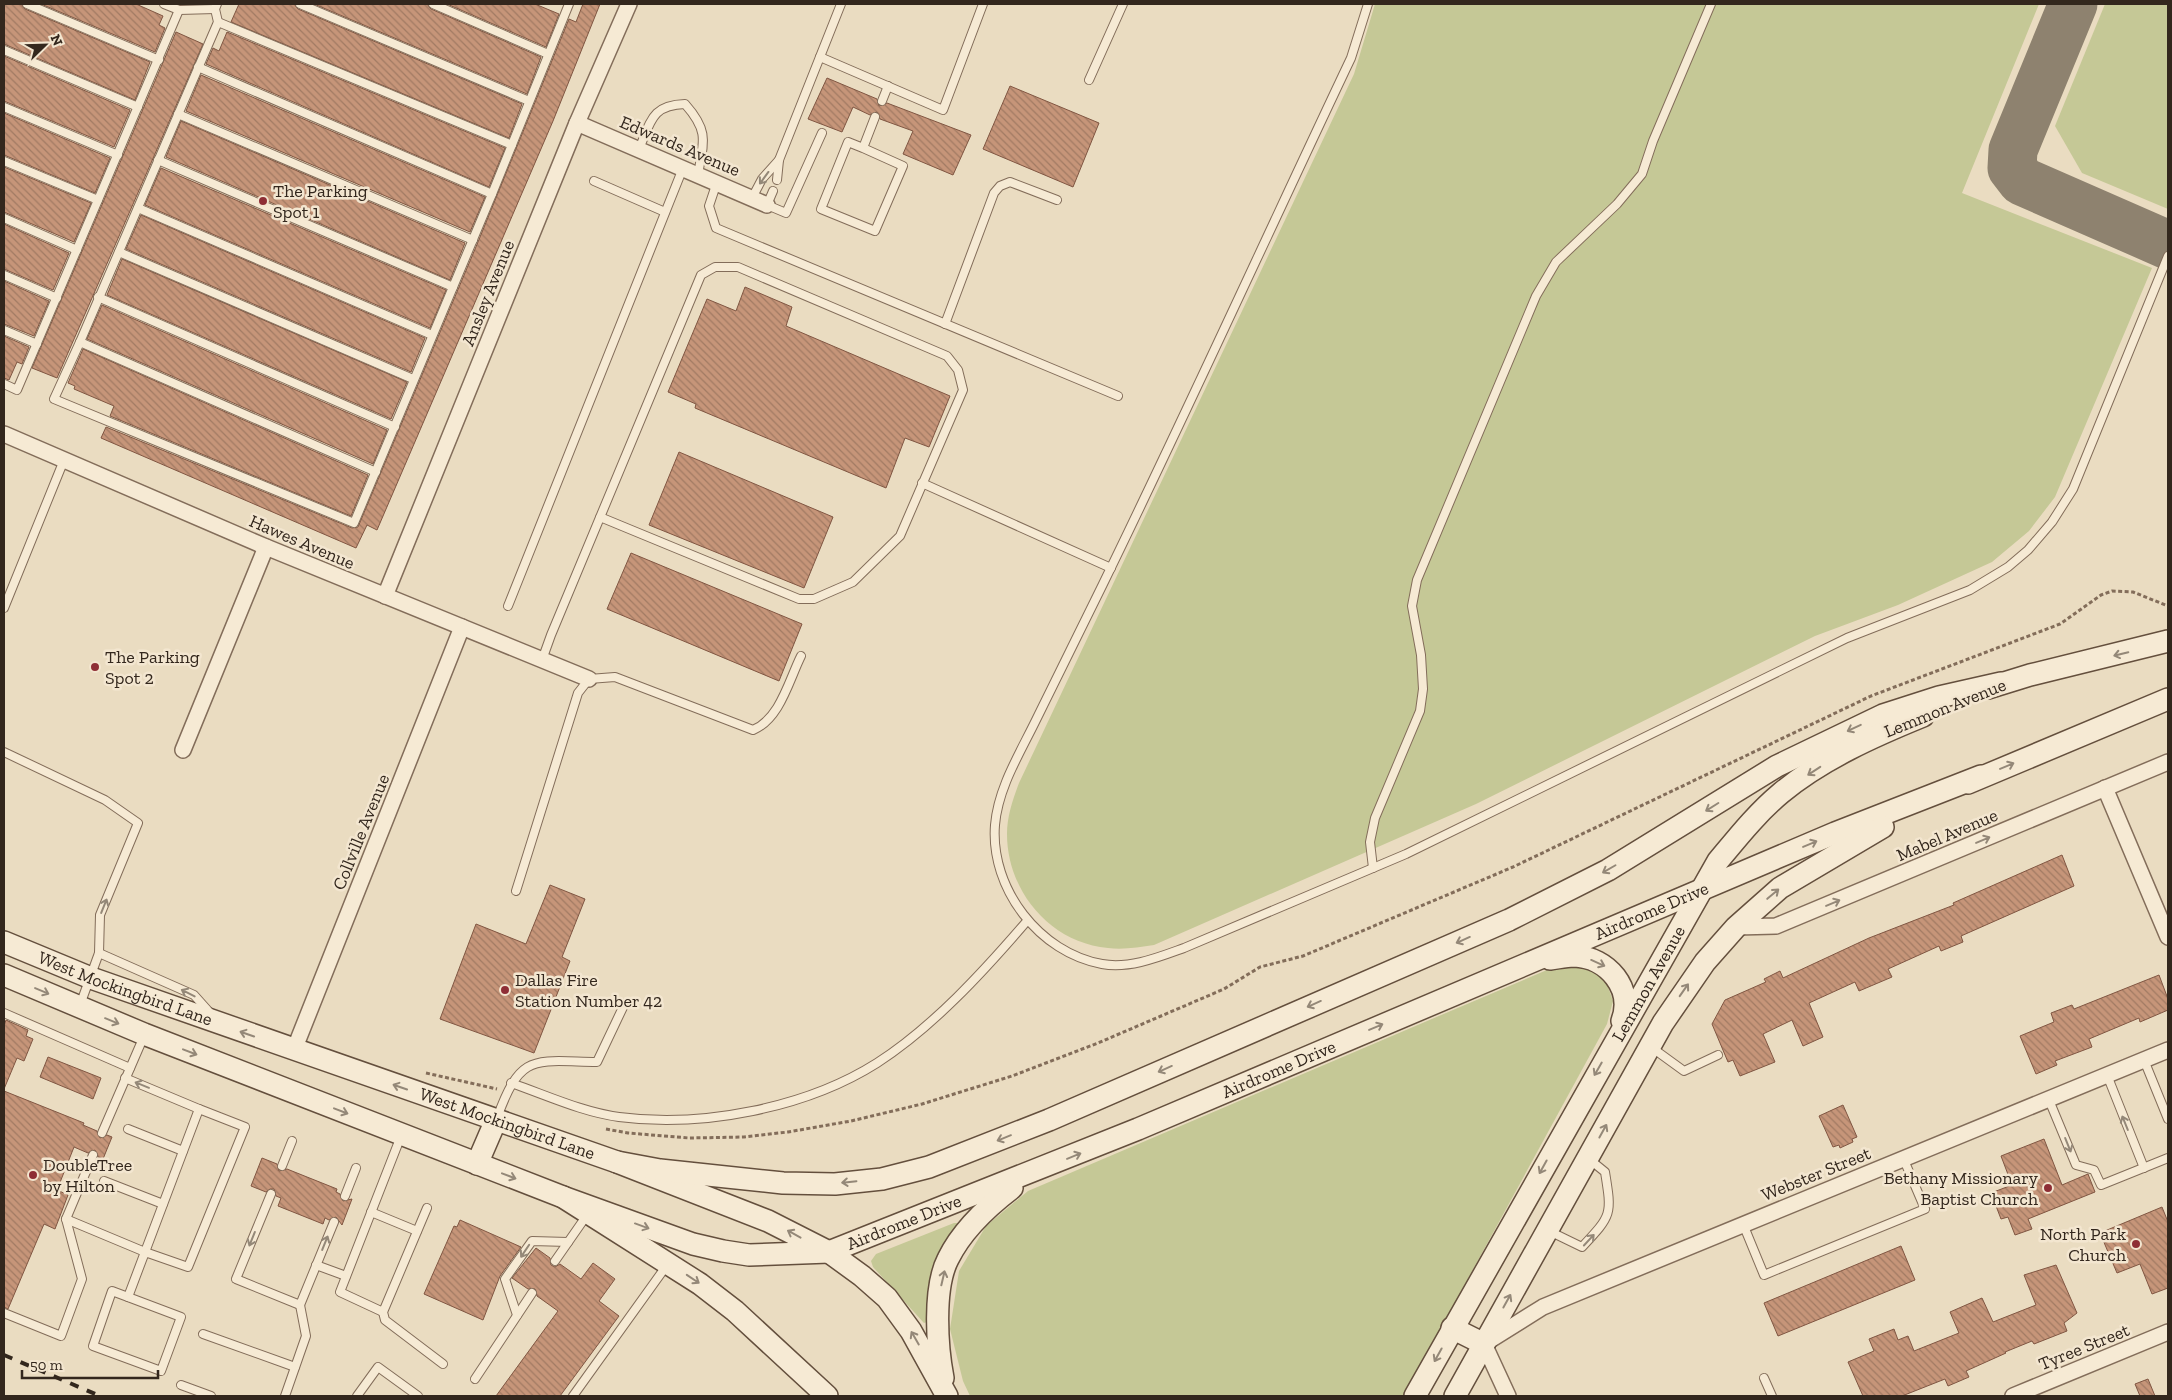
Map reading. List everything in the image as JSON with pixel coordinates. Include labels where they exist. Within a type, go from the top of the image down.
[{"type":"main road","name":"Lemmon Avenue","points":[[1415,1396],[1700,890],[1718,861],[1749,824],[1782,793],[1864,742],[2001,683],[2168,641]]},
{"type":"main road","points":[[616,1162],[660,1170],[784,1183],[835,1184],[882,1179],[929,1167],[1049,1120],[1527,911],[1608,870],[1777,766],[1883,715],[1939,697],[2001,683]]},
{"type":"main road","name":"Lemmon Avenue","points":[[1455,1396],[1650,1046],[1683,991],[1705,962],[1736,927],[1780,888],[1863,837],[1981,776],[2168,699]]},
{"type":"main road","name":"Airdrome Drive","points":[[563,1197],[693,1244],[723,1251],[749,1255],[829,1252],[1028,1174],[1834,833],[1981,776]]},
{"type":"main road","name":"West Mockingbird Lane","points":[[4,942],[91,978],[159,1003],[616,1162],[768,1221],[829,1252],[862,1276],[887,1298],[911,1332],[947,1396]]},
{"type":"main road","points":[[1533,960],[1576,956],[1596,961],[1610,969],[1620,982],[1626,999],[1625,1013],[1614,1042]]},
{"type":"main road","name":"West Mockingbird Lane","points":[[4,975],[144,1034],[563,1197],[668,1263],[735,1311],[827,1396]]},
{"type":"main road","points":[[144,1034],[159,1003]]},
{"type":"main road","points":[[477,1164],[496,1120]]},
{"type":"main road","points":[[947,1396],[939,1357],[937,1312],[947,1260],[982,1212],[1028,1174]]},
{"type":"main road","points":[[1452,1328],[1484,1344]]},
{"type":"street","name":"Ansley Avenue","points":[[385,596],[577,123],[628,4]]},
{"type":"street","name":"Edwards Avenue","points":[[577,123],[752,198],[770,198]]},
{"type":"street","name":"Hawes Avenue","points":[[4,434],[266,548],[589,679]]},
{"type":"street","points":[[183,750],[266,548]]},
{"type":"street","name":"Collville Avenue","points":[[294,1050],[462,628]]},
{"type":"street","name":"Mabel Avenue","points":[[1736,927],[1776,926],[2168,762]]},
{"type":"street","points":[[2106,788],[2168,937]]},
{"type":"street","name":"Webster Street","points":[[1484,1344],[1543,1308],[2168,1050]]},
{"type":"street","name":"Tyree Street","points":[[2013,1396],[2168,1332]]},
{"type":"street","points":[[1484,1344],[1508,1396]]},
{"type":"lane","points":[[27,4],[159,60]]},
{"type":"lane","points":[[164,4],[179,10],[216,6],[218,22],[54,400],[354,523],[492,194],[567,4]]},
{"type":"lane","points":[[300,4],[529,101]]},
{"type":"lane","points":[[433,4],[548,54]]},
{"type":"lane","points":[[777,180],[779,160],[841,4]]},
{"type":"lane","points":[[820,57],[943,110],[983,4]]},
{"type":"lane","points":[[1089,80],[1123,4]]},
{"type":"lane","points":[[1368,4],[1351,58],[1111,568],[1006,783],[995,824],[997,854],[1009,892],[1027,920],[1048,941],[1078,958],[1105,965],[1129,964],[1152,959],[1184,948],[1373,868],[1500,809],[1830,645],[1970,590],[2008,567],[2028,550],[2052,522],[2072,489],[2168,256]]},
{"type":"lane","points":[[1373,868],[1370,842],[1375,818],[1420,711],[1423,689],[1421,655],[1412,606],[1417,580],[1536,296],[1556,262],[1617,204],[1642,174],[1711,4]]},
{"type":"lane","points":[[4,384],[17,390],[179,10]]},
{"type":"lane","points":[[218,22],[512,145]]},
{"type":"lane","points":[[4,50],[138,107]]},
{"type":"lane","points":[[198,67],[492,194]]},
{"type":"lane","points":[[882,101],[888,86]]},
{"type":"lane","points":[[639,149],[654,114],[669,104],[686,104],[699,120],[704,142],[698,174]]},
{"type":"lane","points":[[4,107],[118,154]]},
{"type":"lane","points":[[178,114],[473,240]]},
{"type":"lane","points":[[863,148],[875,117]]},
{"type":"lane","points":[[770,198],[786,214],[822,133]]},
{"type":"lane","points":[[848,142],[863,148],[903,166],[875,231],[821,209],[848,142]]},
{"type":"lane","points":[[158,160],[453,287]]},
{"type":"lane","points":[[752,198],[762,179],[779,160]]},
{"type":"lane","points":[[4,161],[98,200]]},
{"type":"lane","points":[[508,606],[683,168]]},
{"type":"lane","points":[[594,181],[665,212]]},
{"type":"lane","points":[[717,182],[708,206],[716,228],[1118,396]]},
{"type":"lane","points":[[945,324],[994,193],[1000,186],[1010,182],[1057,200]]},
{"type":"lane","points":[[138,208],[432,335]]},
{"type":"lane","points":[[4,218],[77,250]]},
{"type":"lane","points":[[118,252],[413,379]]},
{"type":"lane","points":[[542,660],[600,517],[700,275],[715,267],[738,267],[947,356],[958,370],[963,390],[900,536],[853,582],[814,599],[799,599],[600,517]]},
{"type":"lane","points":[[4,275],[57,298]]},
{"type":"lane","points":[[98,297],[395,427]]},
{"type":"lane","points":[[4,330],[37,344]]},
{"type":"lane","points":[[80,342],[376,472]]},
{"type":"lane","points":[[4,608],[64,460]]},
{"type":"lane","points":[[922,483],[1111,568]]},
{"type":"lane","points":[[516,891],[578,693],[589,679],[615,677],[753,730],[764,726],[775,711],[801,656]]},
{"type":"lane","points":[[4,752],[105,800],[138,823],[100,915],[100,954],[79,1008]]},
{"type":"lane","points":[[511,1083],[587,1110],[618,1117],[648,1119],[683,1119],[744,1112],[793,1100],[835,1085],[877,1063],[957,997],[1027,920]]},
{"type":"lane","points":[[100,954],[194,996],[223,1026]]},
{"type":"lane","points":[[496,1120],[511,1083],[521,1070],[546,1061],[597,1062],[626,1003]]},
{"type":"lane","points":[[4,1013],[130,1068]]},
{"type":"lane","points":[[102,1133],[144,1034]]},
{"type":"lane","points":[[1650,1046],[1684,1071],[1718,1055]]},
{"type":"lane","points":[[2144,1060],[2168,1119]]},
{"type":"lane","points":[[2107,1075],[2144,1168]]},
{"type":"lane","points":[[66,1219],[145,1252],[188,1267],[246,1127],[125,1078]]},
{"type":"lane","points":[[2049,1100],[2076,1165],[2094,1170],[2101,1185],[2168,1158]]},
{"type":"lane","points":[[128,1297],[199,1109]]},
{"type":"lane","points":[[128,1129],[183,1151]]},
{"type":"lane","points":[[383,1312],[340,1292],[402,1134]]},
{"type":"lane","points":[[282,1166],[292,1141]]},
{"type":"lane","points":[[4,1313],[61,1336],[82,1279],[66,1219],[93,1155]]},
{"type":"lane","points":[[1547,1230],[1582,1247],[1606,1222],[1610,1203],[1605,1172],[1588,1158]]},
{"type":"lane","points":[[1743,1224],[1764,1275],[1925,1209],[1904,1160]]},
{"type":"lane","points":[[345,1196],[356,1168]]},
{"type":"lane","points":[[104,1181],[163,1204]]},
{"type":"lane","points":[[271,1194],[236,1279],[300,1306]]},
{"type":"lane","points":[[427,1208],[383,1312],[385,1320],[443,1364]]},
{"type":"lane","points":[[371,1212],[417,1231]]},
{"type":"lane","points":[[555,1261],[588,1213]]},
{"type":"lane","points":[[285,1396],[306,1336],[300,1306],[334,1222]]},
{"type":"lane","points":[[517,1315],[505,1279],[532,1240],[568,1242]]},
{"type":"lane","points":[[573,1396],[668,1263]]},
{"type":"lane","points":[[316,1265],[346,1276]]},
{"type":"lane","points":[[112,1291],[128,1297],[181,1317],[161,1371],[93,1346],[112,1291]]},
{"type":"lane","points":[[475,1379],[532,1293]]},
{"type":"lane","points":[[203,1334],[295,1367]]},
{"type":"lane","points":[[358,1396],[378,1367],[418,1396]]},
{"type":"lane","points":[[1764,1378],[1772,1396]]},
{"type":"lane","points":[[181,1386],[211,1396]]},
{"type":"green space","points":[[1375,4],[2039,4],[1962,193],[2152,268],[2055,497],[2029,531],[1992,562],[1898,605],[1815,636],[1476,804],[1154,945],[1120,949],[1087,944],[1068,936],[1051,925],[1024,894],[1015,875],[1009,855],[1007,827],[1009,814],[1019,783],[1354,74]]},
{"type":"green space","points":[[2105,4],[2168,4],[2168,209],[2082,173],[2055,126]]},
{"type":"green space","points":[[1568,961],[1592,967],[1606,981],[1613,1001],[1607,1024],[1404,1396],[970,1396],[963,1381],[950,1329],[959,1271],[986,1226],[1028,1191]]},
{"type":"green space","points":[[958,1223],[958,1229],[927,1322],[924,1323],[873,1267],[871,1261],[876,1254]]},
{"type":"building","points":[[4,4],[21,4],[25,9],[150,62],[135,100],[4,44]]},
{"type":"building","points":[[41,4],[136,4],[163,16],[159,25],[165,28],[155,52]]},
{"type":"building","points":[[239,4],[294,4],[298,9],[522,104],[509,138],[231,22]]},
{"type":"building","points":[[314,4],[427,4],[431,9],[541,57],[527,94]]},
{"type":"building","points":[[447,4],[535,4],[559,14],[546,47]]},
{"type":"building","points":[[583,4],[600,4],[553,121],[377,530],[367,525],[356,548],[101,438],[106,427],[352,528],[358,527],[569,19],[576,22]]},
{"type":"building","points":[[176,32],[203,44],[57,378],[32,368]]},
{"type":"building","points":[[227,32],[505,148],[489,187],[206,64],[213,48],[219,51]]},
{"type":"building","points":[[4,56],[130,110],[114,147],[4,101]]},
{"type":"building","points":[[201,75],[485,197],[470,232],[186,111]]},
{"type":"building","points":[[827,78],[877,99],[879,106],[887,103],[971,135],[953,175],[903,154],[913,131],[880,119],[877,112],[870,115],[853,107],[842,132],[808,119]]},
{"type":"building","points":[[1010,86],[1099,123],[1073,187],[983,149]]},
{"type":"building","points":[[4,113],[110,158],[95,193],[4,155]]},
{"type":"building","points":[[181,121],[465,243],[450,280],[166,157]]},
{"type":"building","points":[[4,167],[91,203],[74,242],[4,212]]},
{"type":"building","points":[[161,168],[446,290],[430,328],[145,205]]},
{"type":"building","points":[[141,215],[425,338],[411,372],[126,249]]},
{"type":"building","points":[[4,224],[69,253],[53,290],[4,269]]},
{"type":"building","points":[[122,259],[407,382],[391,419],[107,295]]},
{"type":"building","points":[[4,281],[49,301],[34,336],[4,324]]},
{"type":"building","points":[[745,287],[792,307],[786,326],[950,396],[929,447],[905,438],[886,488],[695,408],[696,404],[668,392],[707,299],[736,311]]},
{"type":"building","points":[[102,305],[387,430],[373,464],[87,339]]},
{"type":"building","points":[[4,336],[29,347],[22,364],[17,362],[9,380],[4,378]]},
{"type":"building","points":[[83,349],[368,475],[351,516],[110,416],[114,406],[74,389],[75,386],[68,383]]},
{"type":"building","points":[[679,452],[833,517],[804,588],[649,525]]},
{"type":"building","points":[[631,553],[802,624],[779,681],[607,609]]},
{"type":"building","points":[[2062,855],[2074,886],[1961,936],[1963,942],[1941,951],[1939,946],[1888,969],[1892,977],[1859,991],[1855,982],[1809,1003],[1823,1037],[1803,1046],[1792,1020],[1763,1034],[1775,1062],[1740,1076],[1733,1060],[1728,1062],[1712,1024],[1725,1000],[1766,982],[1764,979],[1780,971],[1783,978],[1869,938],[1954,905],[1953,903]]},
{"type":"building","name":"Dallas Fire Station Number 42","points":[[550,885],[585,899],[562,957],[570,961],[534,1053],[440,1019],[476,924],[526,944]]},
{"type":"building","points":[[2159,975],[2168,999],[2168,1010],[2140,1022],[2139,1018],[2089,1039],[2092,1047],[2055,1061],[2057,1065],[2036,1074],[2020,1036],[2054,1022],[2051,1013],[2072,1005],[2074,1009]]},
{"type":"building","points":[[6,1020],[28,1030],[26,1036],[33,1039],[24,1061],[17,1058],[4,1089],[4,1026]]},
{"type":"building","points":[[48,1057],[101,1078],[93,1099],[40,1077]]},
{"type":"building","name":"DoubleTree by Hilton","points":[[4,1091],[84,1123],[83,1125],[97,1131],[100,1138],[107,1135],[112,1137],[103,1159],[98,1157],[95,1150],[88,1153],[74,1147],[57,1190],[68,1195],[55,1229],[44,1224],[8,1309],[4,1307]]},
{"type":"building","points":[[1843,1105],[1857,1137],[1852,1139],[1853,1142],[1840,1148],[1839,1145],[1833,1147],[1819,1116]]},
{"type":"building","name":"Bethany Missionary Baptist Church","points":[[2044,1139],[2062,1185],[2088,1174],[2095,1192],[2028,1219],[2032,1229],[2015,1235],[2008,1217],[2001,1219],[1991,1193],[2012,1185],[2001,1156]]},
{"type":"building","points":[[262,1158],[277,1164],[279,1171],[287,1169],[337,1189],[336,1192],[340,1194],[343,1201],[352,1199],[342,1225],[336,1217],[329,1220],[325,1218],[323,1224],[278,1206],[281,1198],[276,1196],[274,1189],[266,1192],[251,1186]]},
{"type":"building","name":"North Park Church","points":[[2162,1207],[2168,1222],[2168,1288],[2152,1294],[2140,1264],[2117,1273],[2100,1233]]},
{"type":"building","points":[[460,1220],[521,1247],[500,1276],[483,1320],[424,1294],[454,1226],[457,1227]]},
{"type":"building","points":[[1901,1246],[1915,1280],[1778,1336],[1764,1303]]},
{"type":"building","points":[[536,1248],[550,1258],[551,1265],[555,1267],[560,1264],[581,1279],[593,1263],[615,1279],[599,1301],[619,1316],[560,1396],[496,1396],[558,1311],[537,1296],[535,1289],[528,1289],[512,1278]]},
{"type":"building","points":[[2056,1265],[2077,1313],[2064,1323],[2067,1331],[2034,1344],[2032,1341],[2005,1352],[1966,1371],[1969,1377],[1948,1386],[1945,1379],[1902,1396],[1863,1396],[1848,1362],[1874,1351],[1869,1339],[1894,1329],[1898,1340],[1908,1336],[1914,1351],[1959,1333],[1950,1312],[1982,1298],[1993,1322],[2036,1305],[2024,1275]]},
{"type":"building","points":[[2148,1379],[2155,1396],[2140,1396],[2135,1384]]},
{"type":"taxiway","points":[[2073,4],[2013,150],[2012,168],[2022,181],[2168,245]]},
{"type":"railway","points":[[4,1355],[100,1396]]},
{"type":"place","name":"The Parking Spot 1","points":[[263,201]]},
{"type":"place","name":"The Parking Spot 2","points":[[95,667]]},
{"type":"place","name":"Dallas Fire Station Number 42","points":[[505,990]]},
{"type":"place","name":"DoubleTree by Hilton","points":[[33,1175]]},
{"type":"place","name":"Bethany Missionary Baptist Church","points":[[2048,1188]]},
{"type":"place","name":"North Park Church","points":[[2136,1244]]}]
